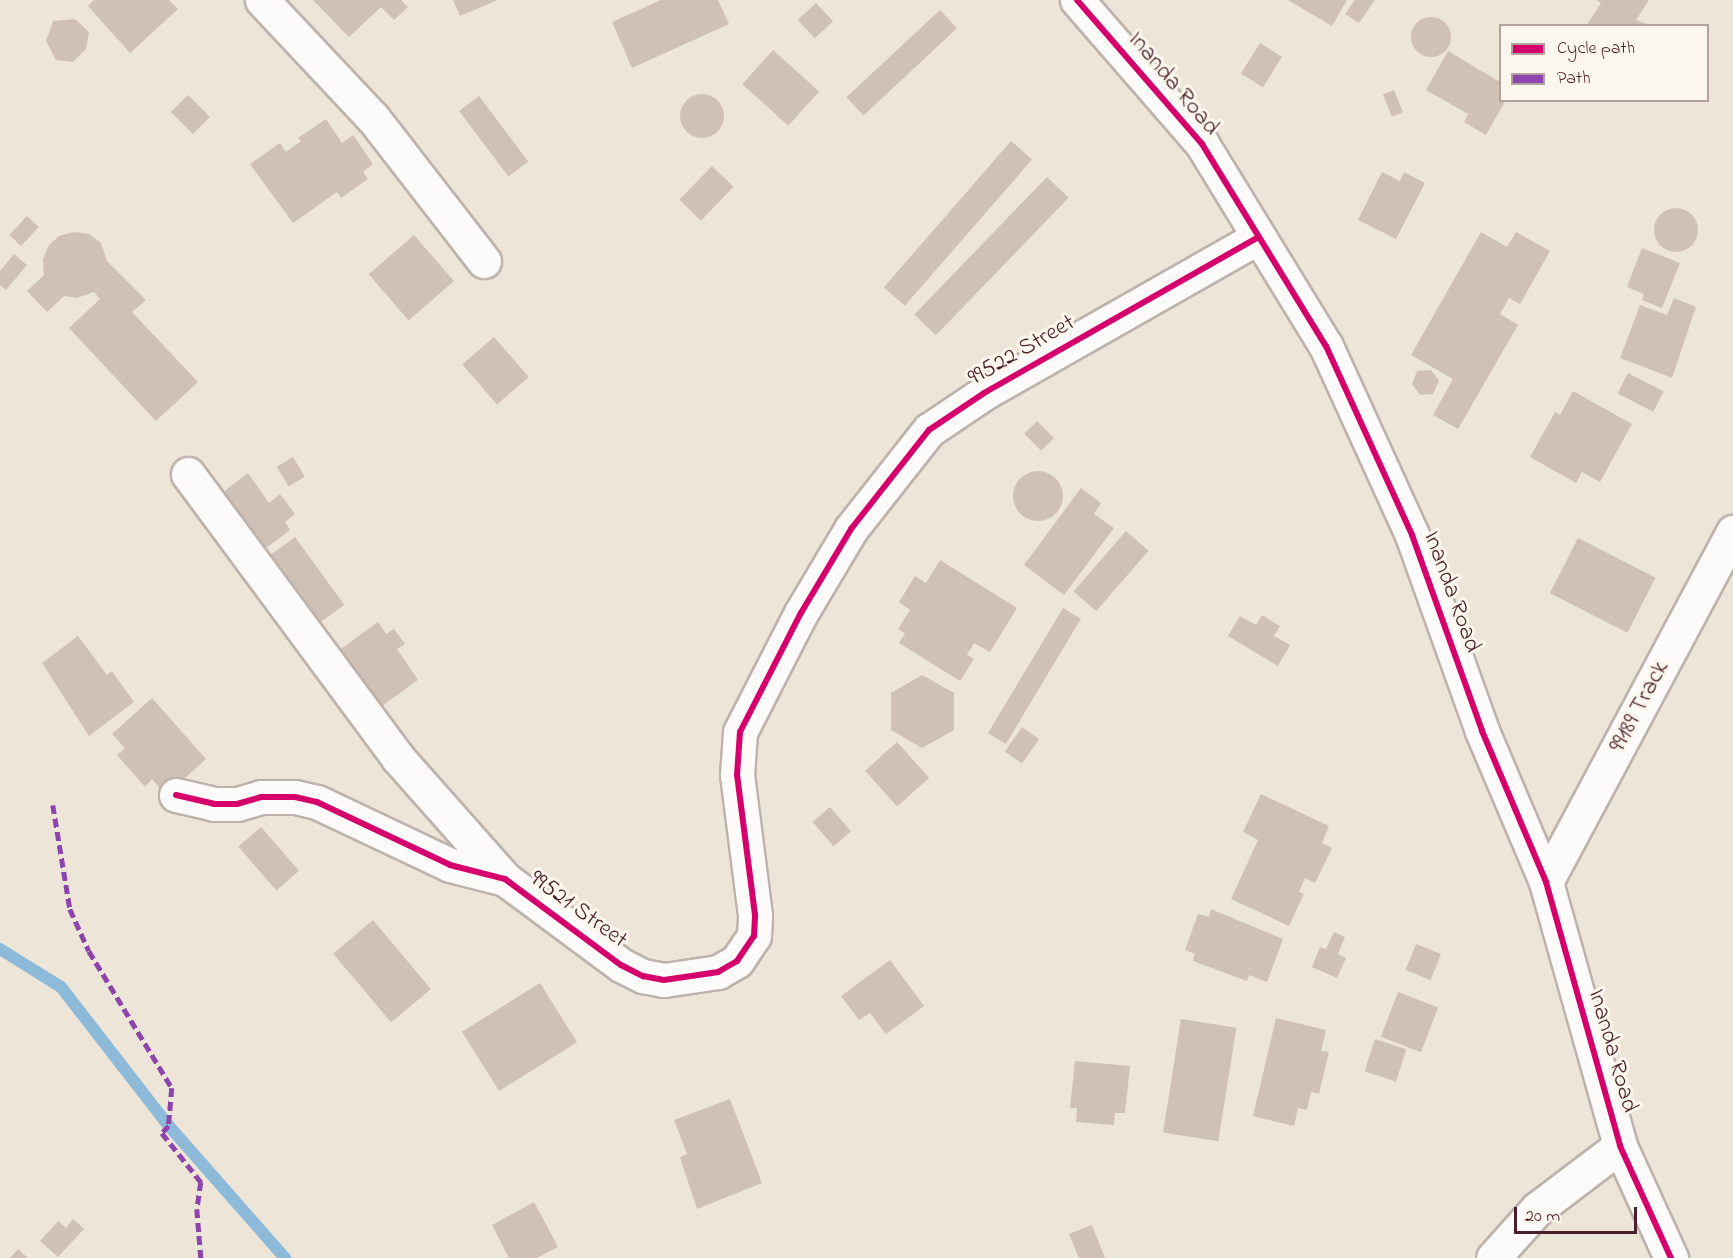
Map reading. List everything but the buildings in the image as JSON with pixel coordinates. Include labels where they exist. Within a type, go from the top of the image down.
[{"type":"street","points":[[262,0],[373,118],[484,261]]},
{"type":"street","name":"Inanda Road","points":[[1077,0],[1202,144],[1326,346],[1393,489],[1482,731],[1546,882],[1620,1146],[1671,1258]]},
{"type":"street","name":"99522 Street","points":[[740,732],[801,613],[851,529],[929,430],[984,393],[1259,237]]},
{"type":"street","points":[[188,474],[398,758],[505,879]]},
{"type":"street","name":"99189 Track","points":[[1546,882],[1733,532]]},
{"type":"street","name":"99521 Street","points":[[176,795],[214,804],[295,796],[344,813],[384,837],[450,865],[505,879],[621,965],[643,976],[664,980],[694,978],[737,962],[748,950],[754,936],[755,915],[736,775],[740,732]]},
{"type":"street","points":[[1492,1258],[1538,1209],[1620,1146]]},
{"type":"waterway","points":[[0,949],[61,987],[169,1126],[285,1258]]},
{"type":"marked path","points":[[53,805],[70,909],[89,951],[172,1088],[169,1126],[162,1133],[201,1182],[197,1209],[201,1258]]},
{"type":"cycle path","points":[[1077,0],[1202,144],[1326,346],[1412,535],[1482,731],[1546,882],[1620,1146],[1671,1258]]},
{"type":"cycle path","points":[[176,795],[214,804],[237,804],[261,797],[295,797],[317,802],[450,865],[505,879],[621,965],[643,976],[664,980],[718,972],[737,961],[754,936],[755,915],[737,775],[740,732],[801,613],[851,529],[929,430],[984,393],[1259,237]]}]
